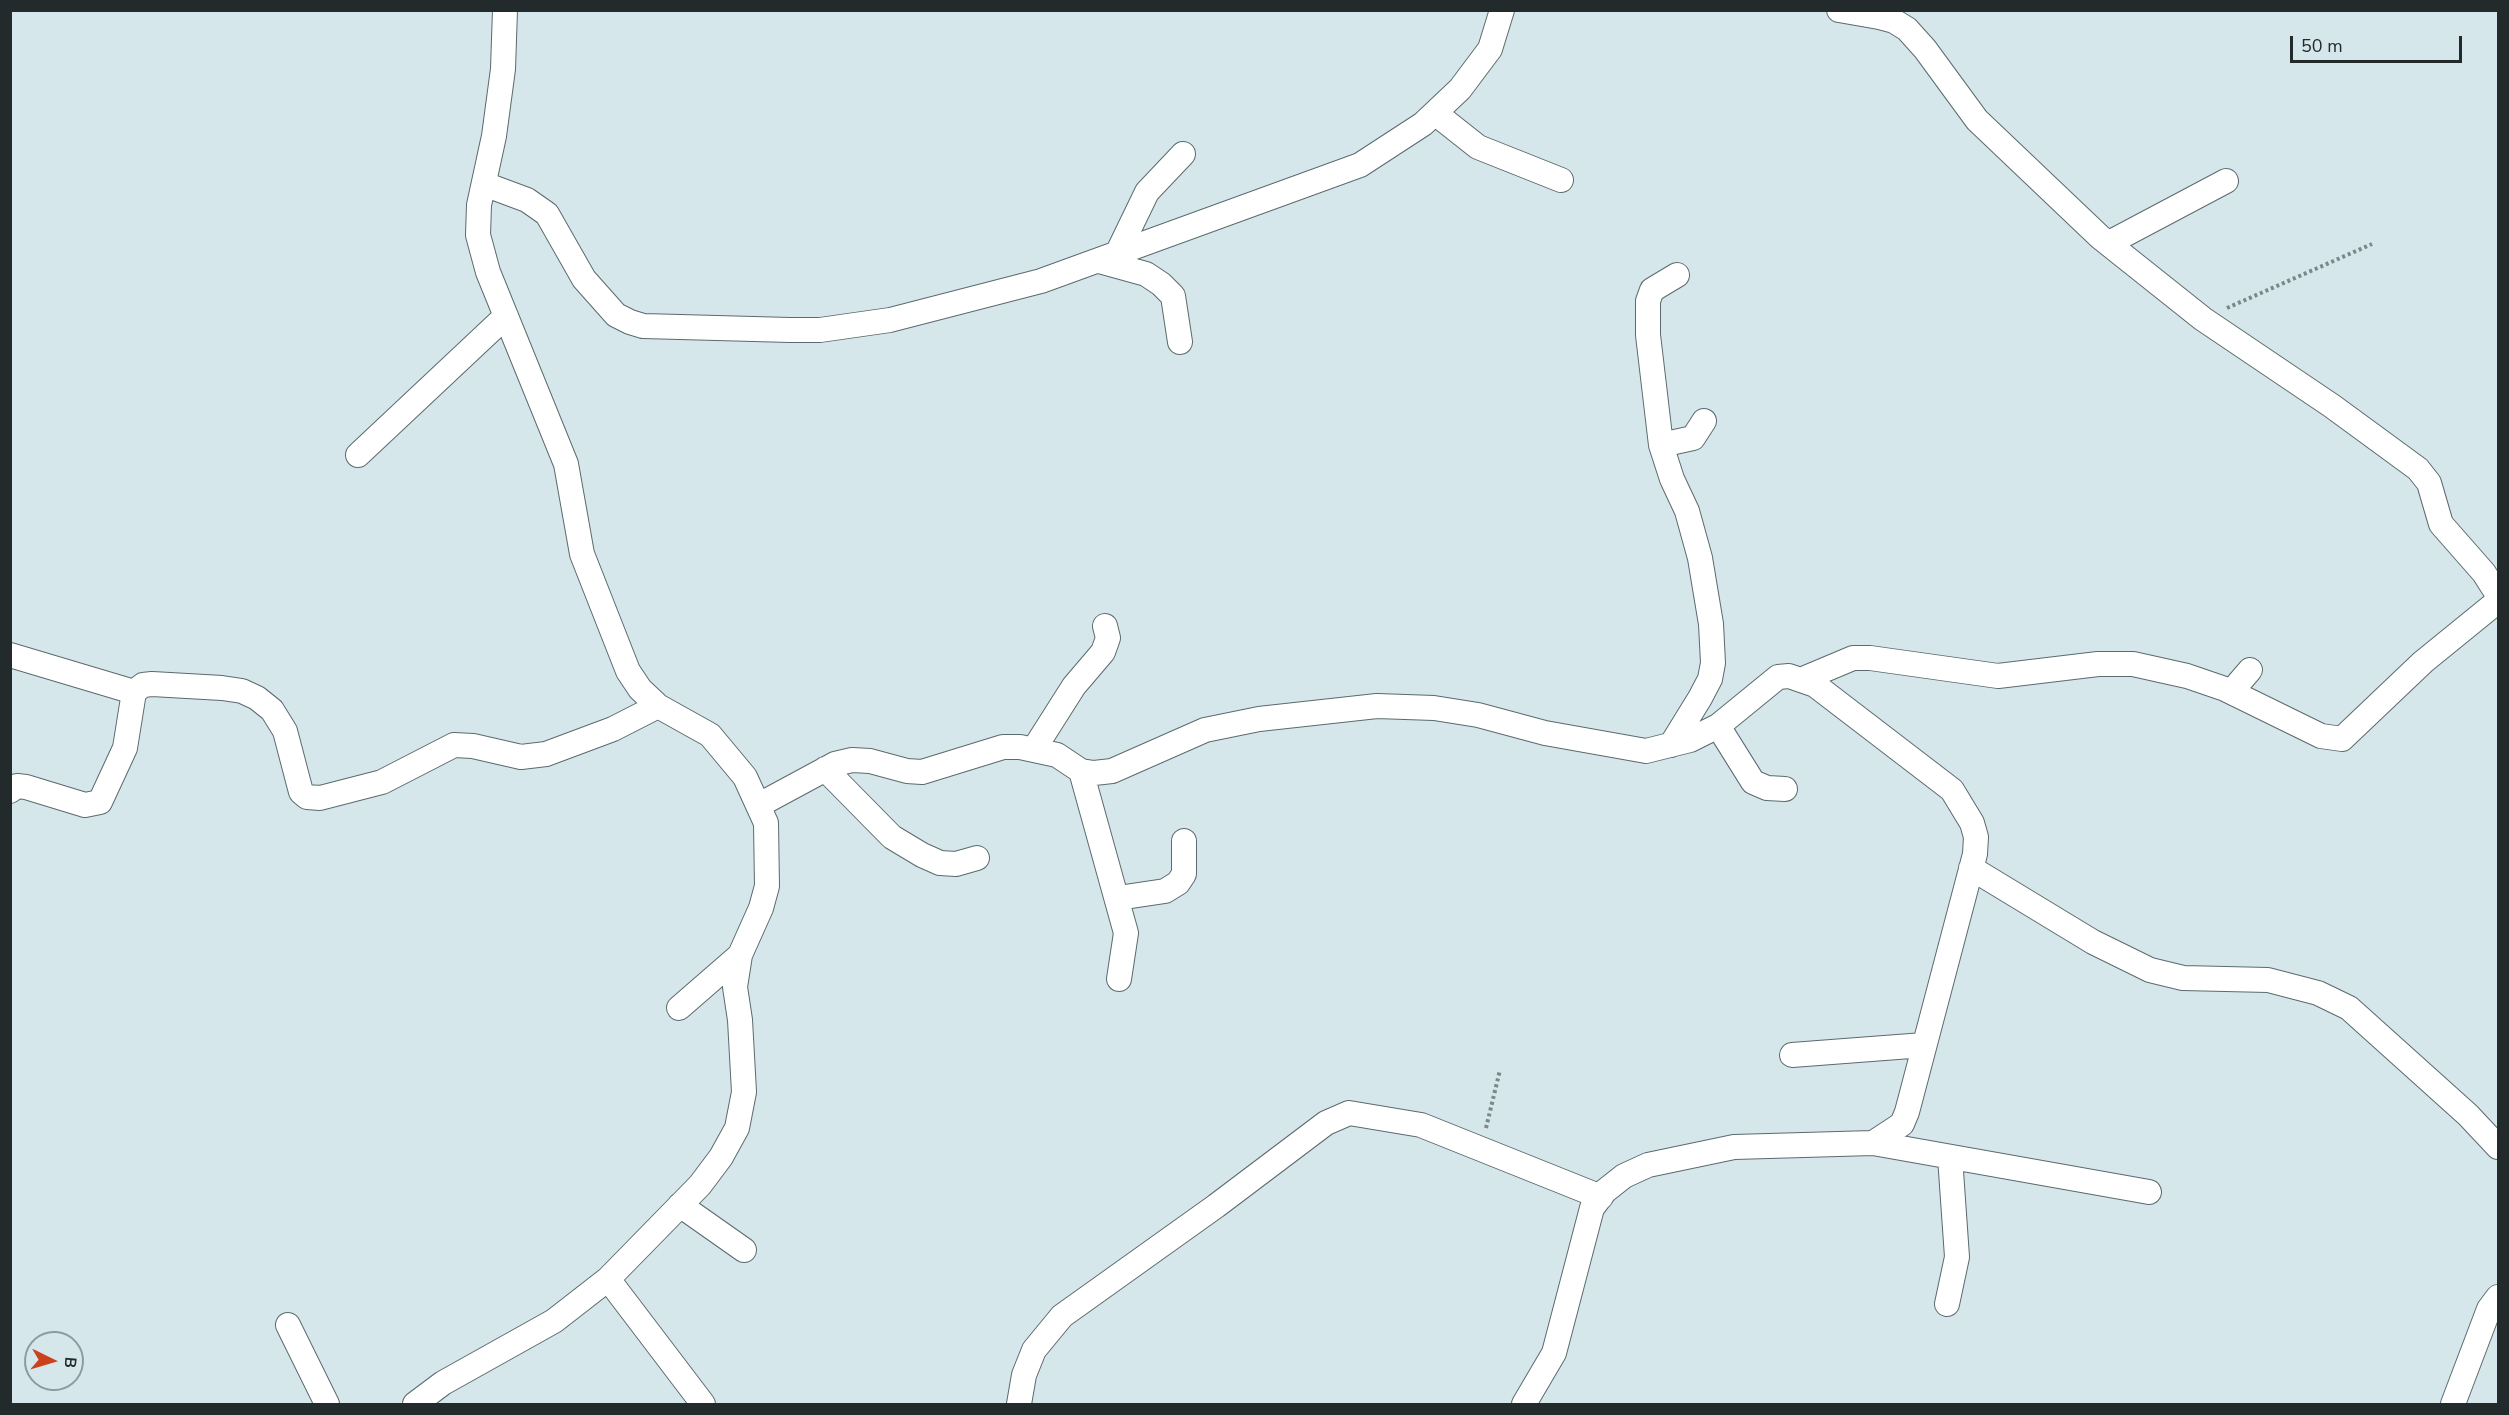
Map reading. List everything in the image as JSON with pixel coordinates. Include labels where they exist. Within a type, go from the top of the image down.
[{"type":"street","points":[[415,1404],[443,1383],[554,1321],[608,1279],[700,1185],[721,1157],[737,1128],[744,1092],[741,1031],[735,987],[740,955],[767,886],[766,823],[746,777],[710,735],[658,706],[640,689],[628,671],[582,554],[566,464],[488,272],[478,235],[479,205],[494,136],[503,69],[505,10]]},
{"type":"street","points":[[484,184],[527,200],[547,214],[584,279],[603,303],[616,315],[644,326],[820,330],[890,320],[1041,281],[1360,165],[1423,124],[1460,89],[1490,49],[1502,10]]},
{"type":"street","points":[[1839,10],[1894,21],[1906,29],[1925,49],[1977,120],[2109,243],[2203,319],[2332,406],[2418,469],[2429,483],[2441,524],[2491,565],[2499,595]]},
{"type":"street","points":[[1435,113],[1478,147],[1561,180]]},
{"type":"street","points":[[1108,257],[1147,192],[1183,154]]},
{"type":"street","points":[[2109,243],[2226,181]]},
{"type":"street","points":[[1108,257],[1146,274],[1173,296],[1180,342]]},
{"type":"street","points":[[1671,744],[1710,679],[1713,653],[1712,624],[1700,558],[1687,511],[1671,479],[1661,445],[1648,335],[1648,301],[1652,290],[1677,275]]},
{"type":"street","points":[[358,455],[506,316]]},
{"type":"street","points":[[1661,445],[1693,438],[1700,432],[1704,421]]},
{"type":"street","points":[[1803,680],[1853,658],[1870,658],[1998,676],[2118,663],[2167,670],[2231,692],[2321,736],[2342,739],[2422,662],[2499,601]]},
{"type":"street","points":[[1034,749],[1074,686],[1103,652],[1108,639],[1105,626]]},
{"type":"street","points":[[10,655],[135,692]]},
{"type":"street","points":[[2231,692],[2250,670]]},
{"type":"street","points":[[759,805],[835,764],[861,760],[922,772],[1003,747],[1034,749],[1057,755],[1081,771],[1112,771],[1204,730],[1259,719],[1377,706],[1434,708],[1478,716],[1545,733],[1646,751],[1690,740],[1718,726],[1778,677],[1803,680],[1815,685],[1952,790],[1967,814],[1976,837],[1971,868],[1902,1124],[1873,1143]]},
{"type":"street","points":[[10,790],[17,786],[26,787],[85,805],[100,802],[125,748],[135,692],[143,685],[222,688],[242,691],[257,698],[272,710],[285,731],[301,792],[307,797],[320,798],[382,782],[454,745],[473,746],[521,757],[546,754],[613,729],[658,706]]},
{"type":"street","points":[[1718,726],[1753,782],[1767,788],[1785,789]]},
{"type":"street","points":[[825,769],[892,837],[922,855],[940,863],[956,864],[977,858]]},
{"type":"street","points":[[1081,771],[1126,933],[1119,979]]},
{"type":"street","points":[[1118,898],[1166,891],[1178,883],[1184,874],[1185,841]]},
{"type":"street","points":[[1971,868],[2093,942],[2150,970],[2183,978],[2268,980],[2318,993],[2349,1008],[2468,1115],[2499,1147]]},
{"type":"street","points":[[680,1008],[740,955]]},
{"type":"street","points":[[1792,1055],[1924,1045]]},
{"type":"street","points":[[1018,1404],[1024,1375],[1034,1350],[1062,1316],[1216,1206],[1326,1123],[1349,1113],[1421,1125],[1601,1197]]},
{"type":"street","points":[[1524,1404],[1554,1353],[1592,1208],[1624,1176],[1648,1165],[1734,1147],[1873,1143],[2150,1192]]},
{"type":"street","points":[[1947,1304],[1957,1257],[1950,1157]]},
{"type":"street","points":[[680,1205],[744,1250]]},
{"type":"street","points":[[608,1279],[703,1404]]},
{"type":"street","points":[[2452,1404],[2489,1309],[2499,1297]]},
{"type":"street","points":[[288,1325],[327,1404]]},
{"type":"path","points":[[2203,319],[2372,244]]},
{"type":"path","points":[[1481,1149],[1500,1070]]}]
